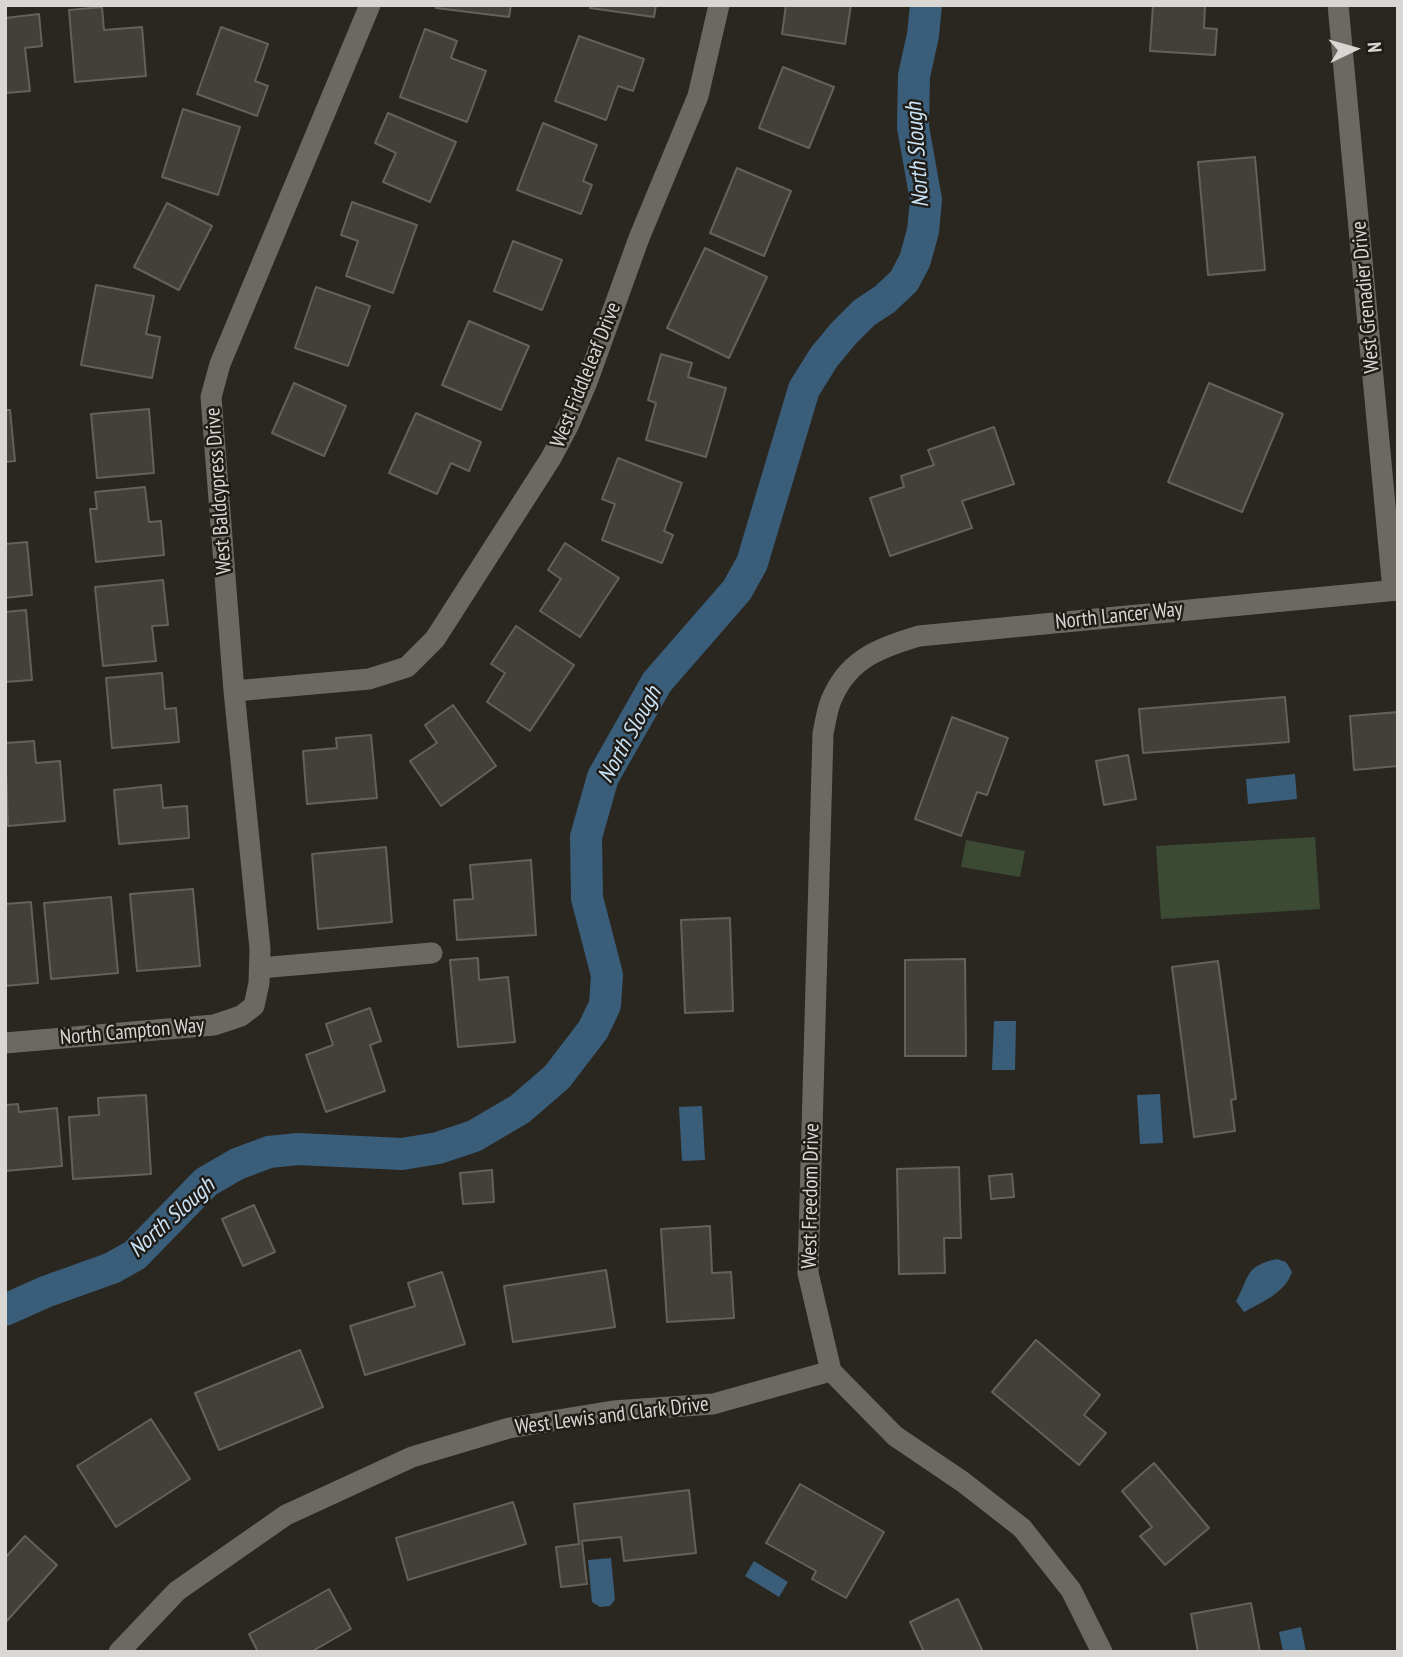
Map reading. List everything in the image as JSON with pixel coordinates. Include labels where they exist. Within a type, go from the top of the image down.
[{"type":"street","name":"West Baldcypress Drive","points":[[254,1006],[260,949],[234,691],[211,397],[220,364],[370,5]]},
{"type":"street","name":"West Fiddleleaf Drive","points":[[234,691],[369,679],[407,667],[435,639],[551,458],[568,426],[587,382],[639,237],[698,96],[719,5]]},
{"type":"street","name":"West Grenadier Drive","points":[[1338,5],[1395,590]]},
{"type":"street","name":"North Lancer Way","points":[[848,670],[883,647],[919,636],[1395,590]]},
{"type":"street","name":"West Freedom Drive","points":[[831,1371],[808,1273],[823,733],[832,697],[848,670]]},
{"type":"street","points":[[260,968],[432,953]]},
{"type":"street","name":"North Campton Way","points":[[5,1043],[214,1025],[240,1016],[254,1006]]},
{"type":"street","name":"West Lewis and Clark Drive","points":[[119,1652],[177,1591],[286,1515],[412,1457],[509,1427],[613,1411],[713,1404],[831,1371]]},
{"type":"street","points":[[831,1371],[895,1436],[963,1482],[1022,1528],[1071,1590],[1102,1652]]},
{"type":"green space","points":[[1315,837],[1320,909],[1161,919],[1156,846]]},
{"type":"green space","points":[[966,840],[1025,851],[1020,877],[961,867]]},
{"type":"water","points":[[1295,774],[1297,799],[1248,804],[1246,779]]},
{"type":"water","points":[[994,1021],[1016,1021],[1015,1070],[992,1070]]},
{"type":"water","points":[[1160,1094],[1163,1143],[1140,1144],[1137,1095]]},
{"type":"water","points":[[702,1106],[705,1160],[682,1161],[679,1107]]},
{"type":"water","points":[[1277,1259],[1286,1262],[1292,1272],[1289,1279],[1272,1296],[1244,1312],[1236,1301],[1249,1274],[1259,1265]]},
{"type":"water","points":[[611,1558],[615,1600],[610,1606],[600,1607],[592,1602],[588,1560]]},
{"type":"water","points":[[754,1561],[788,1582],[779,1597],[745,1576]]},
{"type":"water","points":[[1301,1627],[1306,1652],[1283,1652],[1279,1632]]},
{"type":"building","points":[[436,5],[511,5],[509,17],[436,8]]},
{"type":"building","points":[[590,5],[656,5],[654,17],[590,8]]},
{"type":"building","points":[[786,5],[851,5],[845,44],[782,34]]},
{"type":"building","points":[[1153,5],[1205,5],[1204,28],[1217,29],[1215,55],[1150,51]]},
{"type":"building","points":[[102,7],[104,30],[142,27],[146,76],[75,82],[69,10]]},
{"type":"building","points":[[39,14],[42,46],[25,48],[30,91],[5,93],[5,18]]},
{"type":"building","points":[[221,27],[268,44],[255,81],[268,86],[257,116],[197,94]]},
{"type":"building","points":[[425,29],[457,41],[451,58],[486,71],[467,122],[400,97]]},
{"type":"building","points":[[579,36],[644,59],[633,91],[618,86],[606,120],[555,101]]},
{"type":"building","points":[[783,67],[834,87],[809,148],[759,128]]},
{"type":"building","points":[[183,109],[240,127],[218,195],[162,177]]},
{"type":"building","points":[[388,113],[456,142],[430,202],[383,182],[396,153],[375,143]]},
{"type":"building","points":[[543,123],[597,145],[583,181],[592,185],[581,214],[517,190]]},
{"type":"building","points":[[1255,157],[1265,270],[1208,275],[1198,162]]},
{"type":"building","points":[[737,168],[791,191],[764,256],[710,233]]},
{"type":"building","points":[[352,202],[417,225],[393,293],[346,276],[358,241],[341,235]]},
{"type":"building","points":[[167,203],[212,226],[179,290],[134,267]]},
{"type":"building","points":[[513,241],[562,260],[542,310],[494,291]]},
{"type":"building","points":[[705,248],[767,277],[729,358],[667,328]]},
{"type":"building","points":[[96,285],[154,296],[146,334],[160,337],[152,378],[81,365]]},
{"type":"building","points":[[316,287],[370,306],[348,366],[295,348]]},
{"type":"building","points":[[469,321],[529,346],[501,410],[442,385]]},
{"type":"building","points":[[661,354],[692,363],[688,377],[726,388],[706,457],[646,440],[656,403],[648,400]]},
{"type":"building","points":[[294,383],[346,406],[324,456],[272,433]]},
{"type":"building","points":[[1209,383],[1283,414],[1242,512],[1168,482]]},
{"type":"building","points":[[149,409],[154,473],[97,478],[91,414]]},
{"type":"building","points":[[5,410],[10,410],[15,461],[5,462]]},
{"type":"building","points":[[416,413],[481,442],[469,471],[451,463],[437,494],[389,473]]},
{"type":"building","points":[[994,427],[1014,484],[962,501],[972,528],[890,556],[870,498],[904,487],[901,476],[934,465],[928,450]]},
{"type":"building","points":[[618,458],[682,483],[664,531],[673,535],[662,563],[602,540],[615,504],[602,499]]},
{"type":"building","points":[[145,487],[149,522],[161,521],[164,555],[96,562],[90,509],[97,509],[95,492]]},
{"type":"building","points":[[27,542],[32,595],[5,598],[5,544]]},
{"type":"building","points":[[565,543],[619,578],[580,637],[540,611],[561,579],[548,570]]},
{"type":"building","points":[[163,580],[168,625],[152,626],[156,661],[103,666],[95,587]]},
{"type":"building","points":[[26,610],[32,680],[5,682],[5,612]]},
{"type":"building","points":[[516,626],[574,665],[530,731],[487,702],[505,673],[491,664]]},
{"type":"building","points":[[162,673],[165,709],[176,708],[179,742],[112,748],[106,678]]},
{"type":"building","points":[[1285,697],[1289,742],[1143,753],[1139,709]]},
{"type":"building","points":[[453,705],[496,766],[441,806],[410,761],[437,743],[425,725]]},
{"type":"building","points":[[1398,712],[1398,766],[1354,770],[1350,716]]},
{"type":"building","points":[[952,717],[1008,738],[987,795],[977,792],[961,836],[915,819]]},
{"type":"building","points":[[371,735],[377,798],[307,804],[303,751],[337,748],[336,738]]},
{"type":"building","points":[[34,741],[36,763],[60,761],[65,821],[8,826],[5,743]]},
{"type":"building","points":[[1128,755],[1136,799],[1104,805],[1096,761]]},
{"type":"building","points":[[161,785],[163,808],[187,806],[189,838],[119,844],[114,790]]},
{"type":"building","points":[[386,847],[392,922],[318,929],[312,854]]},
{"type":"building","points":[[531,860],[536,935],[457,940],[454,900],[473,899],[470,865]]},
{"type":"building","points":[[193,889],[200,966],[137,971],[130,894]]},
{"type":"building","points":[[111,897],[118,973],[51,979],[44,903]]},
{"type":"building","points":[[31,902],[38,983],[5,986],[5,904]]},
{"type":"building","points":[[730,918],[733,1011],[685,1013],[681,920]]},
{"type":"building","points":[[478,958],[479,980],[508,977],[515,1042],[458,1047],[450,960]]},
{"type":"building","points":[[965,959],[966,1056],[905,1056],[905,960]]},
{"type":"building","points":[[1218,961],[1236,1099],[1231,1100],[1235,1131],[1194,1137],[1172,967]]},
{"type":"building","points":[[370,1008],[381,1041],[370,1045],[385,1091],[326,1112],[306,1055],[333,1045],[326,1024]]},
{"type":"building","points":[[146,1095],[151,1174],[73,1179],[69,1117],[99,1115],[98,1098]]},
{"type":"building","points":[[18,1104],[19,1112],[57,1108],[62,1166],[5,1171],[5,1105]]},
{"type":"building","points":[[959,1167],[961,1238],[944,1238],[945,1273],[899,1274],[897,1169]]},
{"type":"building","points":[[492,1170],[494,1202],[463,1204],[460,1173]]},
{"type":"building","points":[[1012,1174],[1014,1197],[991,1199],[989,1176]]},
{"type":"building","points":[[254,1205],[275,1252],[243,1266],[222,1219]]},
{"type":"building","points":[[710,1226],[712,1273],[731,1272],[734,1318],[667,1322],[661,1229]]},
{"type":"building","points":[[606,1270],[615,1327],[513,1342],[504,1286]]},
{"type":"building","points":[[442,1272],[465,1344],[365,1375],[350,1326],[415,1306],[408,1283]]},
{"type":"building","points":[[1036,1340],[1100,1395],[1084,1415],[1106,1433],[1079,1465],[992,1392]]},
{"type":"building","points":[[300,1350],[323,1407],[219,1450],[195,1393]]},
{"type":"building","points":[[151,1419],[190,1479],[116,1527],[77,1466]]},
{"type":"building","points":[[1154,1463],[1209,1528],[1165,1565],[1140,1536],[1152,1527],[1122,1491]]},
{"type":"building","points":[[800,1484],[884,1532],[846,1598],[812,1579],[816,1571],[766,1543]]},
{"type":"building","points":[[689,1490],[696,1553],[624,1561],[621,1537],[582,1541],[587,1584],[561,1587],[556,1547],[579,1544],[574,1504]]},
{"type":"building","points":[[513,1502],[526,1544],[408,1580],[396,1538]]},
{"type":"building","points":[[25,1536],[57,1565],[5,1623],[5,1558]]},
{"type":"building","points":[[329,1589],[351,1629],[311,1652],[258,1652],[249,1634]]},
{"type":"building","points":[[958,1599],[983,1652],[924,1652],[910,1622]]},
{"type":"building","points":[[1251,1603],[1260,1652],[1198,1652],[1191,1614]]},
{"type":"waterway","name":"North Slough","points":[[5,1310],[45,1292],[112,1268],[135,1255],[206,1182],[237,1164],[269,1152],[298,1149],[402,1154],[438,1148],[474,1136],[520,1109],[557,1077],[593,1030],[605,1005],[607,975],[587,898],[586,837],[603,777],[657,682],[737,590],[752,563],[804,389],[824,357],[844,333],[904,281],[915,260],[923,231],[926,200],[913,127],[914,76],[926,5]]}]
